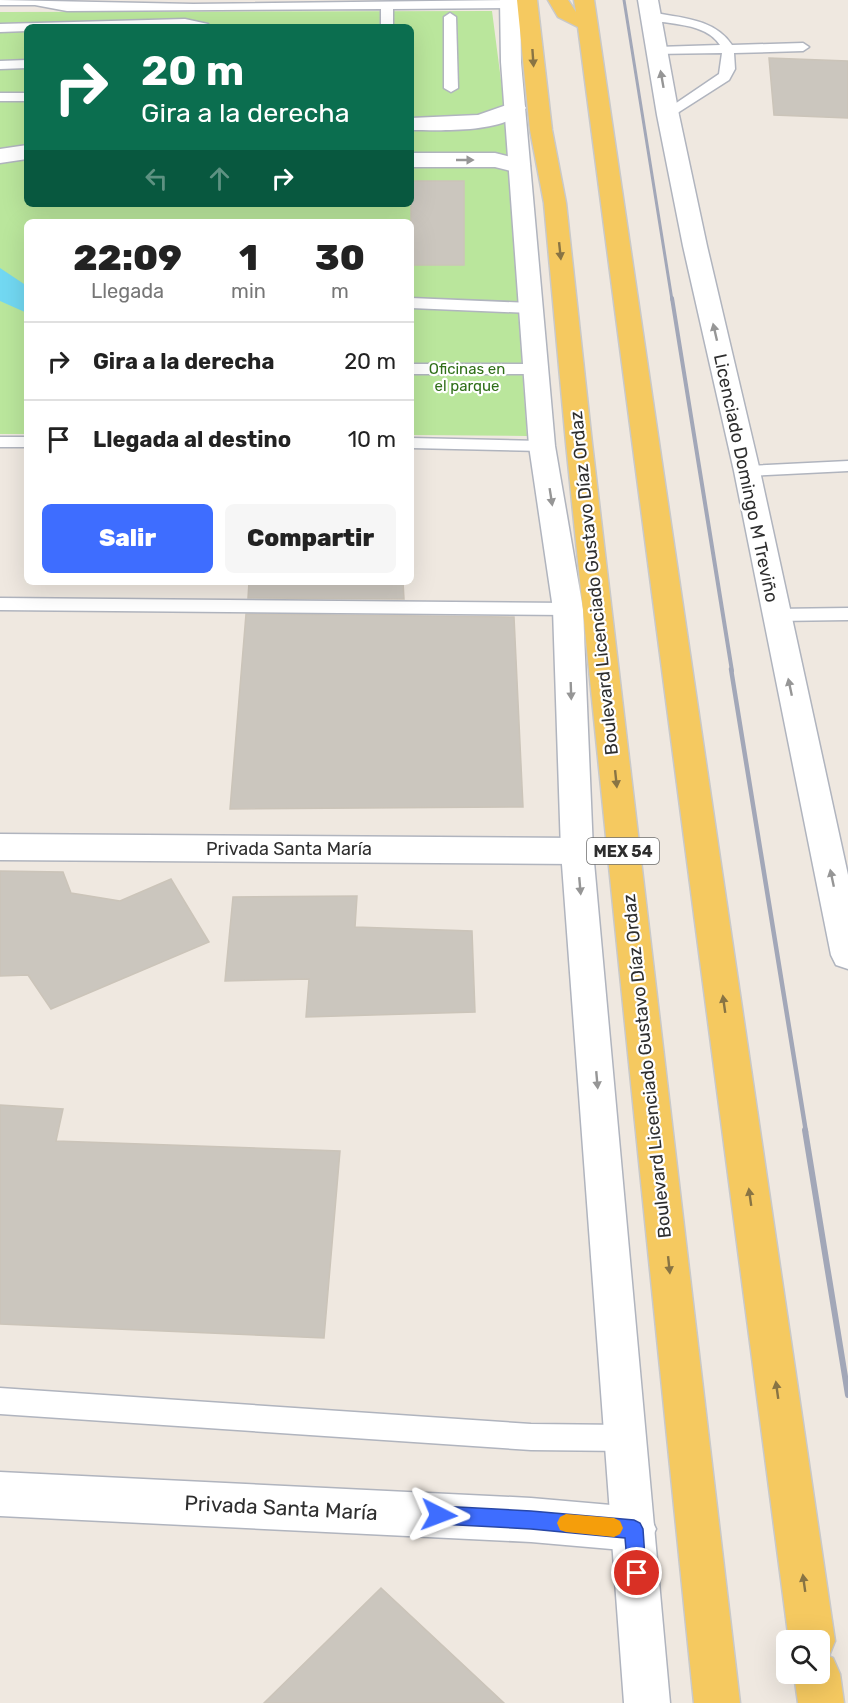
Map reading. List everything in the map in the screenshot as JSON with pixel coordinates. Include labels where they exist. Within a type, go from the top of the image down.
[{"type":"main road","points":[[558,0],[561,9],[566,14],[585,12],[810,1630]]},
{"type":"main road","name":"Boulevard Licenciado Gustavo Díaz Ordaz","points":[[514,5],[515,108],[519,166],[542,446],[568,609],[577,851],[647,1703]]},
{"type":"main road","name":"Boulevard Licenciado Gustavo Díaz Ordaz","points":[[514,5],[542,130],[555,203],[581,466],[717,1703]]},
{"type":"main road","name":"Licenciado Domingo M Treviño","points":[[649,8],[668,116],[695,246],[747,471],[775,615],[847,947]]},
{"type":"main road","points":[[414,124],[477,122],[496,118],[515,108]]},
{"type":"main road","points":[[414,160],[495,160],[519,166]]},
{"type":"main road","name":"Privada Santa María","points":[[0,847],[577,851]]},
{"type":"main road","name":"Privada Santa María","points":[[0,1494],[531,1520],[634,1529]]},
{"type":"main road","points":[[818,1684],[821,1703]]},
{"type":"lane","points":[[113,0],[193,8]]},
{"type":"lane","points":[[0,1],[35,1],[67,7],[193,8],[514,5]]},
{"type":"lane","points":[[387,7],[425,15],[450,17],[514,5]]},
{"type":"lane","points":[[387,7],[387,24]]},
{"type":"lane","points":[[649,8],[706,27],[717,34],[729,49],[729,72],[668,116]]},
{"type":"lane","points":[[450,17],[451,88]]},
{"type":"lane","points":[[0,27],[24,27]]},
{"type":"lane","points":[[657,51],[803,47]]},
{"type":"lane","points":[[0,64],[24,64]]},
{"type":"lane","points":[[0,97],[24,97]]},
{"type":"lane","points":[[414,303],[531,308]]},
{"type":"lane","points":[[414,369],[536,369]]},
{"type":"lane","points":[[0,442],[24,442]]},
{"type":"lane","points":[[414,443],[542,446]]},
{"type":"lane","points":[[747,471],[848,466]]},
{"type":"lane","points":[[0,604],[568,609]]},
{"type":"lane","points":[[775,615],[848,614]]},
{"type":"lane","points":[[0,1401],[531,1437],[627,1438]]},
{"type":"green space","name":"Oficinas en el parque","points":[[492,11],[503,96],[527,436],[414,435],[414,219],[24,219],[24,434],[0,434],[0,12]]},
{"type":"water","points":[[0,268],[24,284],[24,312],[0,301]]},
{"type":"building","points":[[769,58],[848,61],[848,118],[774,115]]},
{"type":"building","points":[[414,181],[464,181],[464,265],[414,265],[414,219],[411,219],[411,207],[414,207]]},
{"type":"building","points":[[249,585],[403,585],[404,599],[248,598]]},
{"type":"building","points":[[246,614],[514,617],[523,807],[230,809]]},
{"type":"building","points":[[0,871],[63,872],[71,893],[120,901],[171,879],[209,942],[51,1009],[28,975],[0,976]]},
{"type":"building","points":[[357,896],[355,927],[472,931],[475,1012],[306,1017],[309,979],[225,981],[233,897]]},
{"type":"building","points":[[0,1105],[63,1109],[56,1141],[340,1151],[324,1338],[0,1324]]},
{"type":"building","points":[[381,1588],[504,1703],[264,1703]]},
{"type":"railway","points":[[624,0],[672,300]]},
{"type":"railway","points":[[672,298],[732,671]]},
{"type":"railway","points":[[731,669],[806,1132]]},
{"type":"railway","points":[[805,1130],[848,1395]]},
{"type":"slow traffic","points":[[566,1523],[614,1528]]},
{"type":"route","points":[[439,1515],[634,1529],[637,1573]]}]
